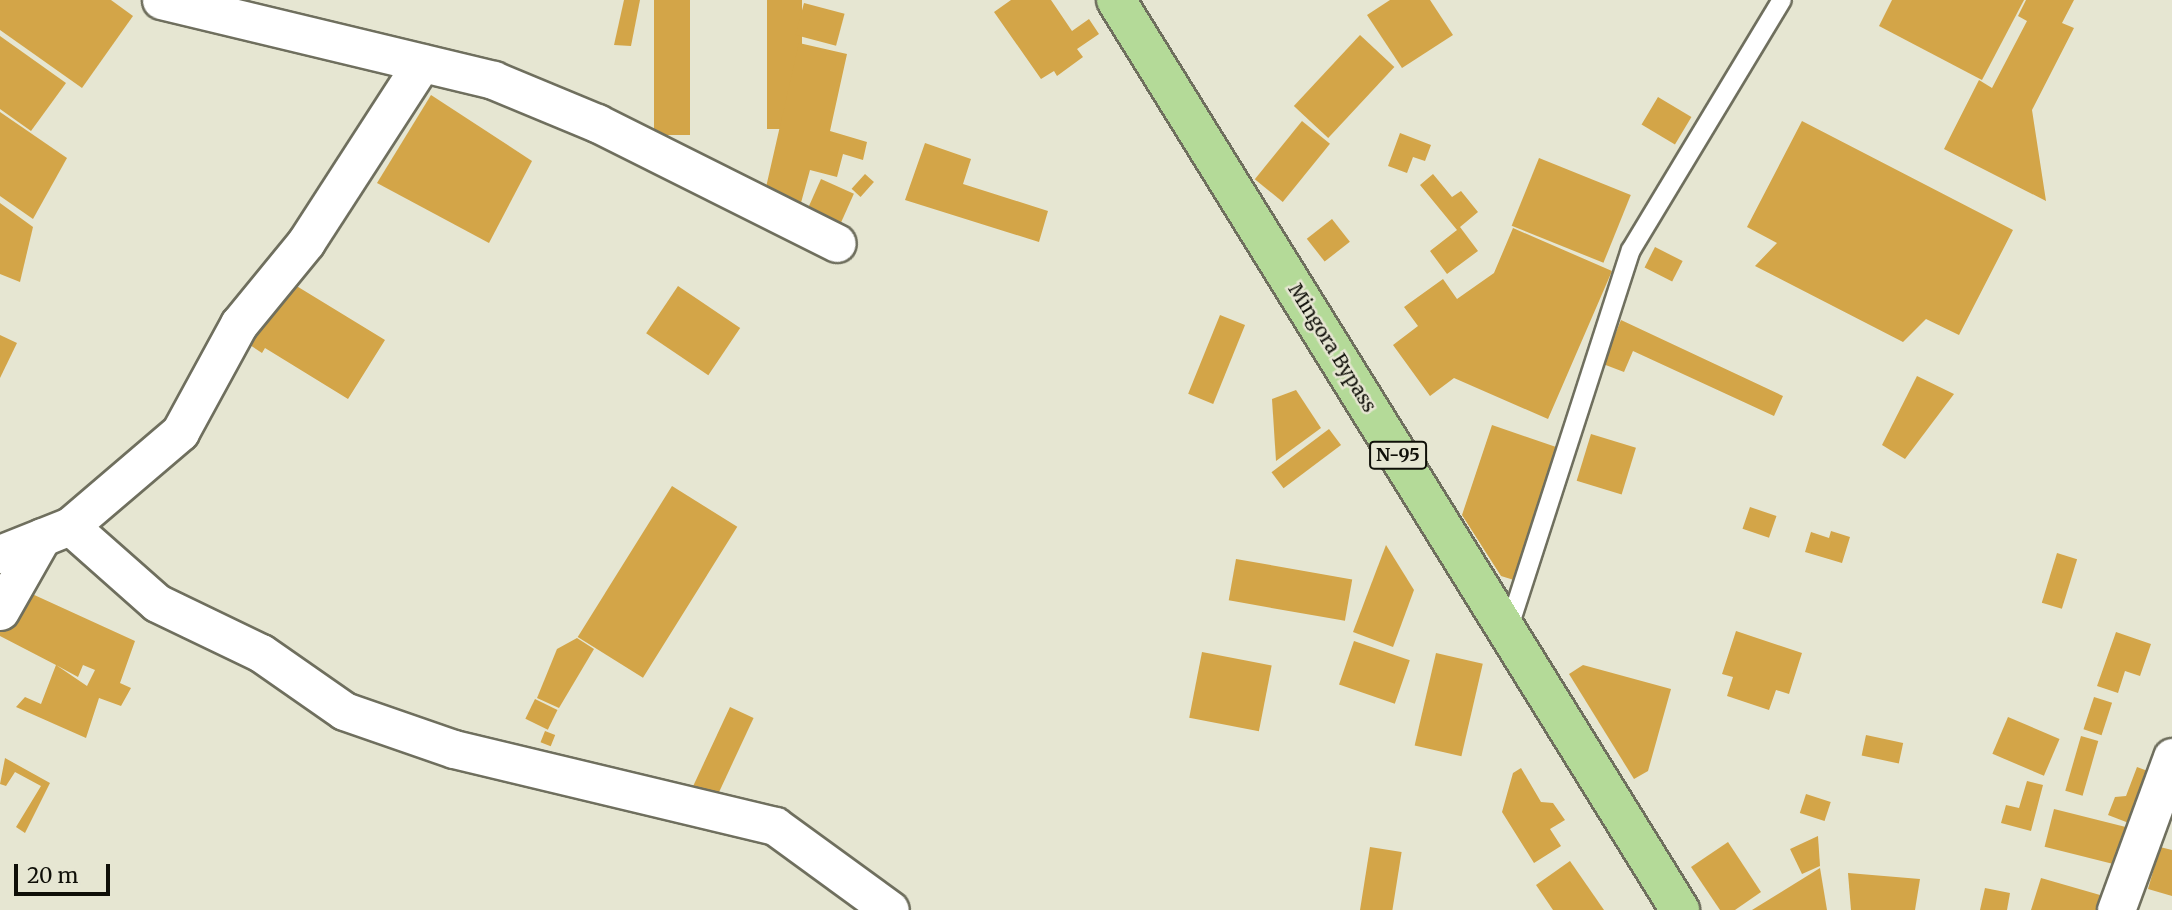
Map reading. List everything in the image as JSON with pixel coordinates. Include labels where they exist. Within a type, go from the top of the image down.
[{"type":"highway","name":"Mingora Bypass","points":[[1116,0],[1680,910]]},
{"type":"street","points":[[161,0],[493,80],[597,123],[837,243]]},
{"type":"street","points":[[0,554],[56,531],[180,432],[239,324],[306,242],[422,63]]},
{"type":"street","points":[[0,611],[56,531]]},
{"type":"street","points":[[56,531],[157,603],[261,653],[344,711],[454,749],[775,827],[890,910]]},
{"type":"street","points":[[2116,910],[2172,757]]},
{"type":"lane","points":[[1508,630],[1631,250],[1782,0]]},
{"type":"building","points":[[0,0],[111,0],[133,16],[82,88],[0,30]]},
{"type":"building","points":[[624,0],[640,0],[631,46],[614,45]]},
{"type":"building","points":[[654,0],[690,0],[690,135],[654,135]]},
{"type":"building","points":[[767,0],[802,0],[802,129],[767,129]]},
{"type":"building","points":[[1011,0],[1051,0],[1072,31],[1089,19],[1099,34],[1077,49],[1083,57],[1057,76],[1054,71],[1041,79],[994,12]]},
{"type":"building","points":[[1390,0],[1430,0],[1453,35],[1402,68],[1367,15]]},
{"type":"building","points":[[1892,0],[2024,0],[1982,80],[1879,26]]},
{"type":"building","points":[[2026,0],[2074,0],[2062,23],[2074,28],[2032,110],[2046,201],[1944,149],[1979,80],[1992,88],[2027,21],[2018,16]]},
{"type":"building","points":[[804,3],[845,14],[836,46],[795,35]]},
{"type":"building","points":[[1360,35],[1394,67],[1328,138],[1294,106]]},
{"type":"building","points":[[0,36],[66,83],[31,131],[0,109]]},
{"type":"building","points":[[799,43],[847,54],[830,131],[867,142],[863,160],[843,154],[837,177],[810,170],[799,210],[764,196]]},
{"type":"building","points":[[431,95],[532,161],[489,243],[377,183]]},
{"type":"building","points":[[1658,97],[1691,117],[1675,145],[1642,124]]},
{"type":"building","points":[[0,112],[67,158],[33,219],[0,196]]},
{"type":"building","points":[[1302,121],[1330,144],[1283,202],[1255,179]]},
{"type":"building","points":[[1802,121],[2013,230],[1959,335],[1926,319],[1903,342],[1755,266],[1777,243],[1747,227]]},
{"type":"building","points":[[1400,133],[1431,145],[1425,161],[1413,157],[1407,173],[1388,166]]},
{"type":"building","points":[[925,143],[971,159],[963,184],[1048,211],[1039,242],[905,200]]},
{"type":"building","points":[[1539,158],[1631,195],[1603,263],[1512,226]]},
{"type":"building","points":[[865,174],[874,182],[861,197],[852,189]]},
{"type":"building","points":[[1433,174],[1452,197],[1461,191],[1478,212],[1460,227],[1478,251],[1447,274],[1430,251],[1457,230],[1420,185]]},
{"type":"building","points":[[821,179],[854,194],[839,227],[806,212]]},
{"type":"building","points":[[0,203],[33,227],[20,282],[0,274]]},
{"type":"building","points":[[1332,219],[1350,242],[1325,262],[1307,239]]},
{"type":"building","points":[[1513,228],[1612,271],[1548,419],[1454,378],[1430,396],[1393,345],[1418,326],[1404,307],[1443,279],[1457,299],[1494,273]]},
{"type":"building","points":[[1655,247],[1683,261],[1672,282],[1645,267]]},
{"type":"building","points":[[290,282],[385,340],[348,399],[265,348],[262,353],[241,339]]},
{"type":"building","points":[[678,286],[740,328],[708,375],[646,333]]},
{"type":"building","points":[[1220,315],[1245,325],[1213,404],[1188,394]]},
{"type":"building","points":[[1621,320],[1783,396],[1774,416],[1633,351],[1624,372],[1603,364]]},
{"type":"building","points":[[0,335],[17,343],[0,378]]},
{"type":"building","points":[[1917,376],[1954,394],[1905,459],[1882,445]]},
{"type":"building","points":[[1296,390],[1321,428],[1276,461],[1272,399]]},
{"type":"building","points":[[1492,425],[1559,448],[1514,580],[1501,576],[1462,515]]},
{"type":"building","points":[[1329,429],[1341,445],[1284,488],[1271,472]]},
{"type":"building","points":[[1591,434],[1636,448],[1622,495],[1577,481]]},
{"type":"building","points":[[672,486],[737,527],[643,678],[578,637]]},
{"type":"building","points":[[1750,507],[1776,516],[1769,538],[1743,529]]},
{"type":"building","points":[[1831,531],[1850,537],[1842,563],[1805,552],[1811,532],[1829,538]]},
{"type":"building","points":[[1386,545],[1414,590],[1393,647],[1353,632]]},
{"type":"building","points":[[2057,553],[2077,559],[2062,609],[2042,603]]},
{"type":"building","points":[[1236,559],[1352,579],[1345,621],[1229,600]]},
{"type":"building","points":[[19,588],[135,641],[120,683],[131,688],[121,706],[99,698],[86,738],[16,707],[25,697],[41,704],[56,665],[0,636],[0,624]],"holes":[[[56,665],[78,677],[83,665],[95,670],[87,686]]]},
{"type":"building","points":[[1736,631],[1802,653],[1789,694],[1776,690],[1769,710],[1727,696],[1733,677],[1722,674]]},
{"type":"building","points":[[2116,632],[2151,644],[2140,676],[2125,671],[2118,693],[2097,686]]},
{"type":"building","points":[[577,638],[594,649],[559,708],[537,698],[557,649]]},
{"type":"building","points":[[1354,641],[1410,660],[1395,704],[1339,684]]},
{"type":"building","points":[[1202,652],[1272,666],[1259,731],[1189,718]]},
{"type":"building","points":[[1436,653],[1483,664],[1461,756],[1415,746]]},
{"type":"building","points":[[1583,665],[1671,689],[1648,771],[1634,779],[1569,674]]},
{"type":"building","points":[[2094,697],[2112,703],[2102,735],[2083,729]]},
{"type":"building","points":[[535,699],[557,710],[548,730],[525,719]]},
{"type":"building","points":[[730,707],[754,718],[716,799],[692,788]]},
{"type":"building","points":[[2008,717],[2060,739],[2044,776],[1992,754]]},
{"type":"building","points":[[545,731],[555,735],[551,746],[541,742]]},
{"type":"building","points":[[1866,735],[1903,743],[1899,763],[1862,756]]},
{"type":"building","points":[[2081,736],[2098,741],[2083,796],[2065,791]]},
{"type":"building","points":[[5,758],[50,783],[25,833],[16,827],[41,786],[15,772],[6,786],[0,784]]},
{"type":"building","points":[[2137,767],[2153,773],[2134,825],[2108,815],[2115,797],[2126,796]]},
{"type":"building","points":[[1521,768],[1541,802],[1553,803],[1565,820],[1550,829],[1561,846],[1534,863],[1502,812],[1513,773]]},
{"type":"building","points":[[2027,781],[2043,785],[2031,831],[2001,823],[2006,805],[2019,808]]},
{"type":"building","points":[[1806,794],[1831,802],[1825,821],[1800,813]]},
{"type":"building","points":[[2054,809],[2128,827],[2118,865],[2045,847]]},
{"type":"building","points":[[1818,836],[1820,866],[1802,874],[1790,849]]},
{"type":"building","points":[[1728,842],[1761,892],[1735,910],[1720,910],[1691,867]]},
{"type":"building","points":[[1370,847],[1402,852],[1392,910],[1360,910]]},
{"type":"building","points":[[2160,847],[2172,850],[2172,896],[2148,889]]},
{"type":"building","points":[[1570,861],[1604,910],[1553,910],[1536,885]]},
{"type":"building","points":[[1820,868],[1827,910],[1752,910]]},
{"type":"building","points":[[1848,873],[1920,879],[1915,910],[1851,910]]},
{"type":"building","points":[[2041,878],[2107,897],[2103,910],[2031,910]]},
{"type":"building","points":[[1985,888],[2010,893],[2007,910],[1980,910]]}]
